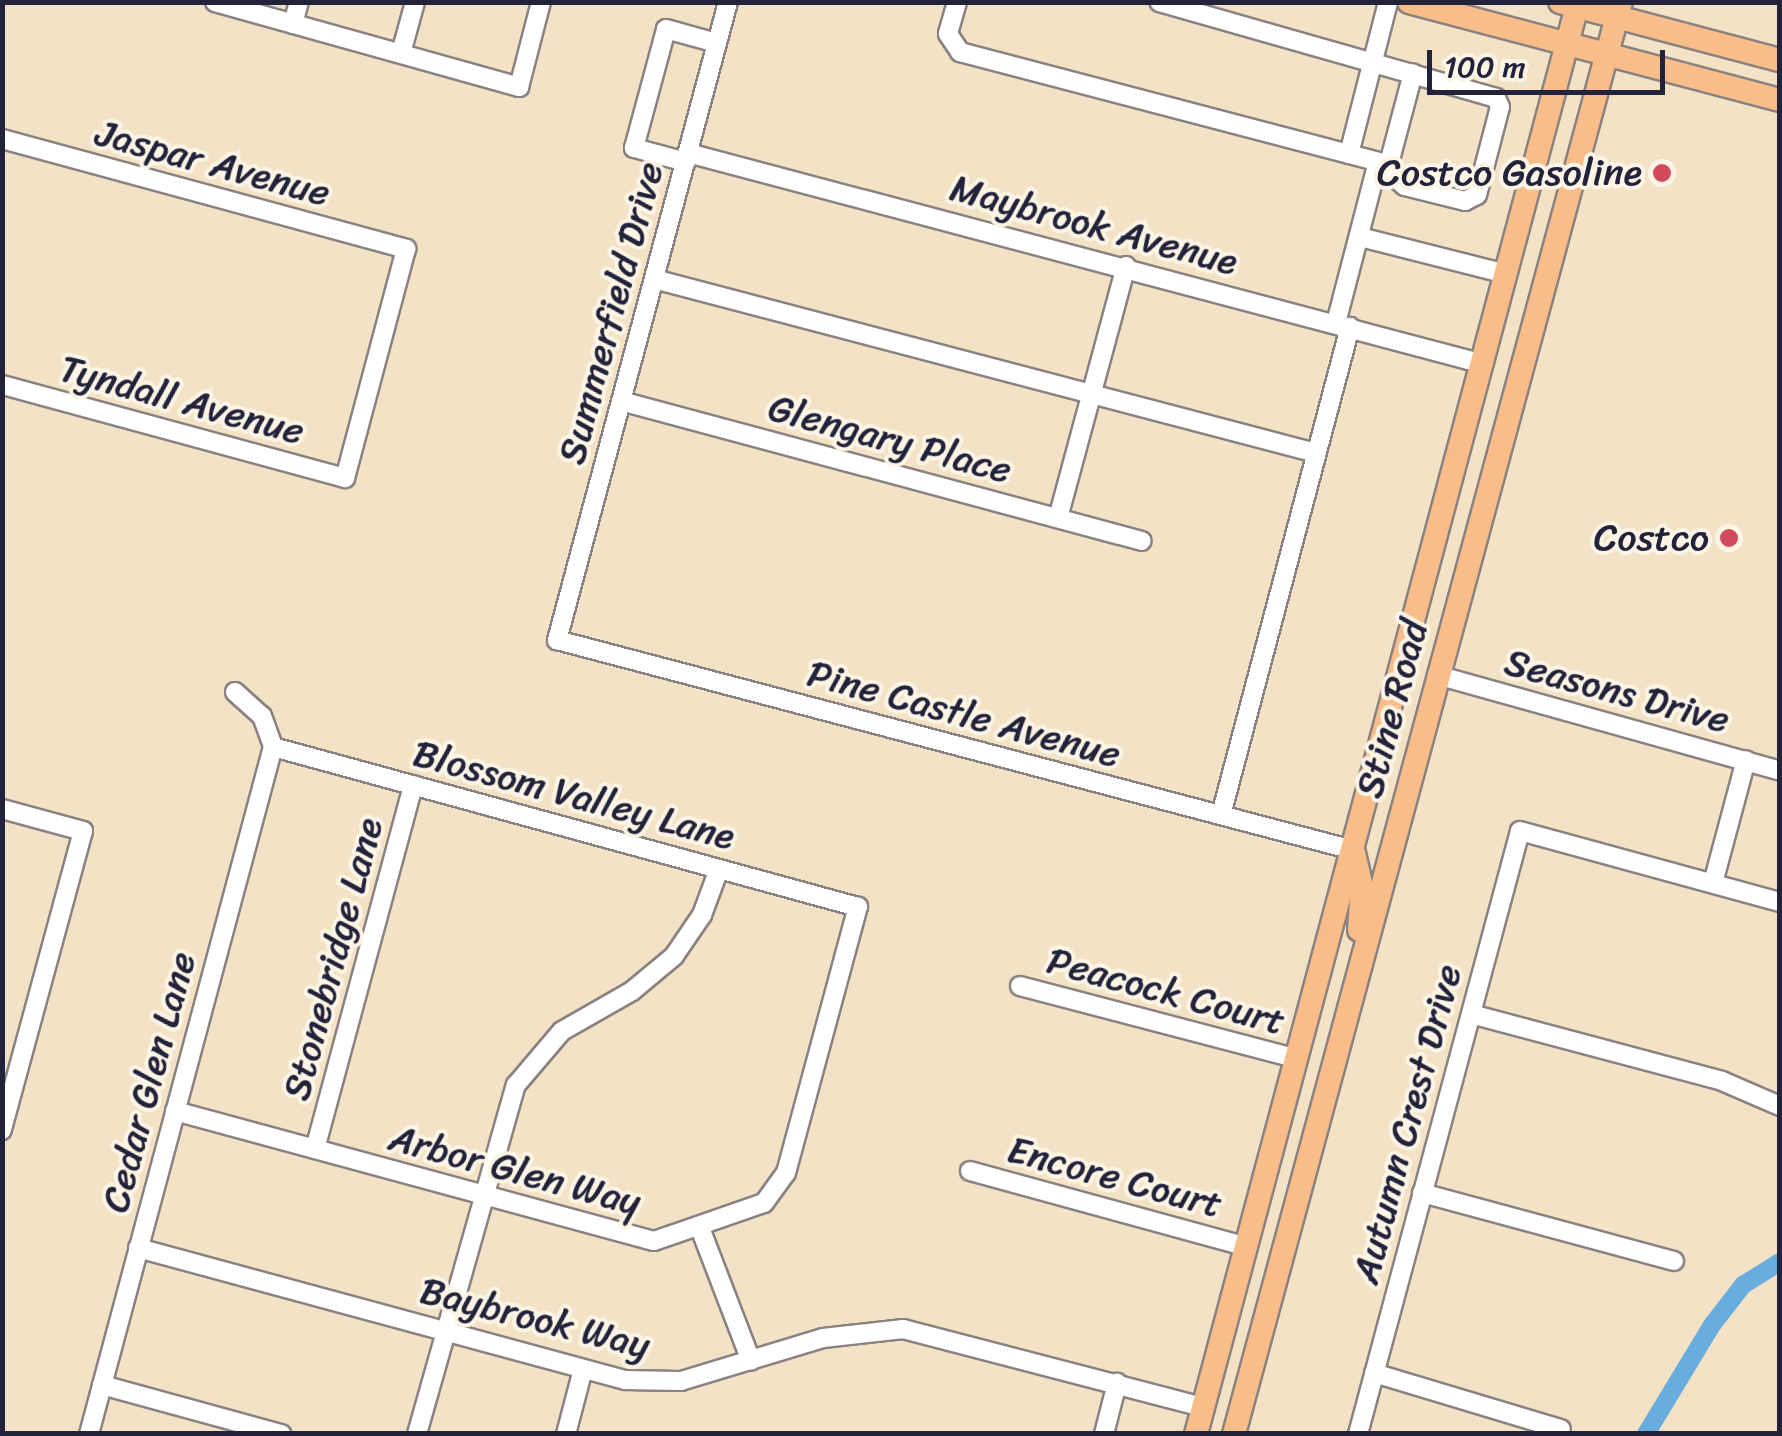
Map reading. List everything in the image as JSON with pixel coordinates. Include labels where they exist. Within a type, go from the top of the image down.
[{"type":"main road","points":[[1409,2],[1780,100]]},
{"type":"main road","points":[[1572,4],[1619,10],[1780,60]]},
{"type":"main road","name":"Stine Road","points":[[1196,1434],[1295,1058],[1442,530],[1567,44],[1572,4]]},
{"type":"main road","name":"Stine Road","points":[[1234,1434],[1436,674],[1619,10]]},
{"type":"main road","points":[[1436,674],[1424,654],[1442,530]]},
{"type":"main road","points":[[1353,850],[1362,886],[1356,978]]},
{"type":"main road","points":[[1203,1407],[1212,1434]]},
{"type":"street","points":[[215,2],[519,87],[541,2]]},
{"type":"street","points":[[293,24],[299,2]]},
{"type":"street","points":[[401,53],[415,2]]},
{"type":"street","name":"Summerfield Drive","points":[[557,640],[728,2]]},
{"type":"street","points":[[957,2],[948,34],[960,52],[1349,154],[1382,167],[1405,186],[1465,200],[1477,195],[1500,107],[1496,98],[1172,4]]},
{"type":"street","points":[[1349,154],[1388,2]]},
{"type":"street","name":"Maybrook Avenue","points":[[718,42],[666,29],[634,148],[1126,266],[1483,364]]},
{"type":"street","points":[[1220,815],[1316,452],[1360,237],[1413,73]]},
{"type":"street","name":"Jaspar Avenue","points":[[2,139],[406,249],[345,478]]},
{"type":"street","points":[[1360,237],[1506,274]]},
{"type":"street","points":[[1058,518],[1126,266]]},
{"type":"street","points":[[654,279],[1316,452]]},
{"type":"street","name":"Tyndall Avenue","points":[[2,385],[345,478]]},
{"type":"street","name":"Glengary Place","points":[[621,401],[1142,541]]},
{"type":"street","name":"Pine Castle Avenue","points":[[557,640],[1353,850]]},
{"type":"street","name":"Seasons Drive","points":[[1436,674],[1780,771]]},
{"type":"street","points":[[235,692],[262,716],[273,747]]},
{"type":"street","name":"Blossom Valley Lane","points":[[273,747],[858,906]]},
{"type":"street","name":"Cedar Glen Lane","points":[[89,1434],[273,747]]},
{"type":"street","points":[[1746,760],[1713,882],[1780,902]]},
{"type":"street","name":"Stonebridge Lane","points":[[315,1149],[413,785]]},
{"type":"street","points":[[2,809],[83,831],[2,1130]]},
{"type":"street","name":"Autumn Crest Drive","points":[[1358,1434],[1520,831],[1713,882]]},
{"type":"street","points":[[417,1434],[504,1111],[530,1063],[562,1031],[632,990],[674,956],[702,915],[719,869]]},
{"type":"street","name":"Arbor Glen Way","points":[[175,1110],[654,1241],[700,1228],[764,1203],[783,1182],[858,906]]},
{"type":"street","name":"Peacock Court","points":[[1020,986],[1295,1058]]},
{"type":"street","points":[[1470,1014],[1722,1082],[1780,1106]]},
{"type":"street","name":"Encore Court","points":[[970,1171],[1244,1246]]},
{"type":"street","points":[[1422,1193],[1674,1261]]},
{"type":"street","points":[[700,1228],[751,1361]]},
{"type":"street","name":"Baybrook Way","points":[[138,1248],[583,1369],[655,1383],[704,1377],[849,1332],[902,1329],[1203,1407]]},
{"type":"street","points":[[566,1434],[583,1369]]},
{"type":"street","points":[[1374,1373],[1561,1430]]},
{"type":"street","points":[[1104,1434],[1118,1383]]},
{"type":"street","points":[[102,1384],[281,1434]]},
{"type":"waterway","points":[[1646,1434],[1712,1325],[1743,1285],[1780,1262]]},
{"type":"place","name":"Costco Gasoline","points":[[1662,173]]},
{"type":"place","name":"Costco","points":[[1729,538]]}]
